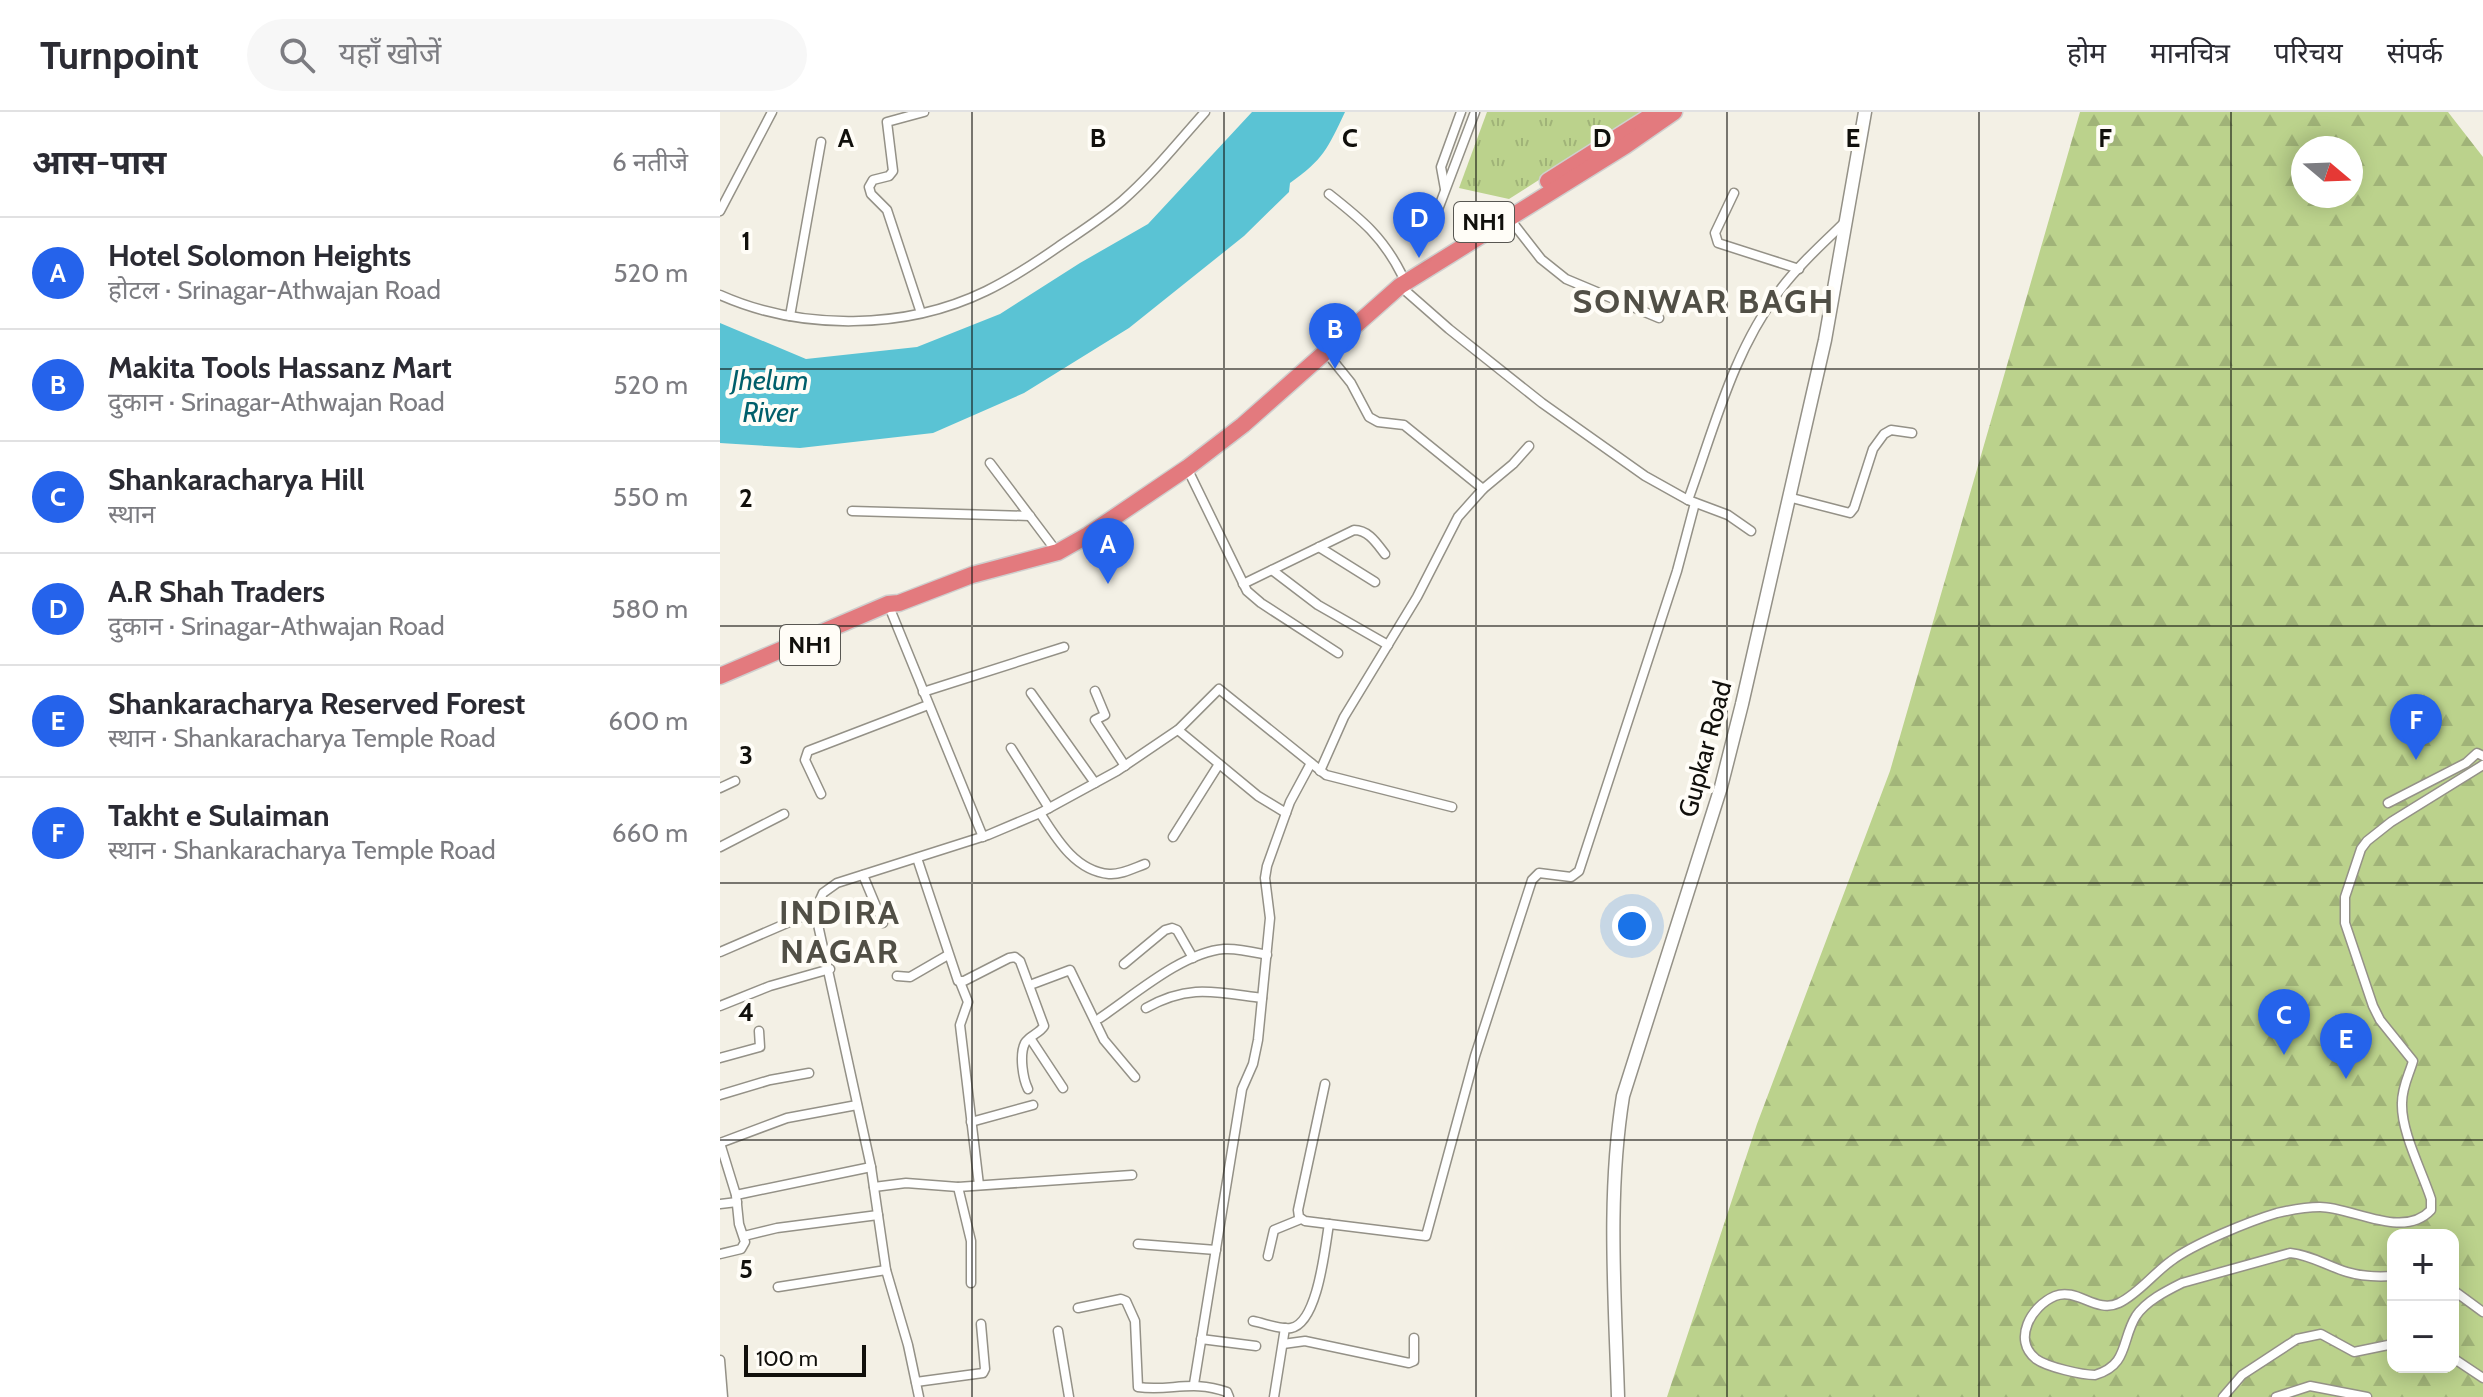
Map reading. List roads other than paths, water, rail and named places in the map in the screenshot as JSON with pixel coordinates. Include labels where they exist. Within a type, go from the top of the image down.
[{"type":"highway","name":"NH1","points":[[720,676],[972,575],[1058,552],[1088,535],[1187,468],[1265,407],[1401,280],[1655,119],[1674,112]]},
{"type":"highway","name":"NH1","points":[[1401,280],[1508,218],[1655,119]]},
{"type":"highway","name":"NH1","points":[[720,683],[892,606]]},
{"type":"main road","name":"Gupkar Road","points":[[1618,1397],[1614,1267],[1615,1144],[1623,1096],[1721,787],[1825,340],[1865,112]]},
{"type":"street","points":[[720,211],[772,112]]},
{"type":"street","points":[[921,313],[887,210],[871,194],[869,187],[873,180],[889,176],[893,171],[887,122],[924,112]]},
{"type":"street","points":[[720,295],[790,316],[841,321],[894,318],[944,308],[985,292],[1088,227],[1147,177],[1205,112]]},
{"type":"street","points":[[1445,190],[1441,167],[1461,112]]},
{"type":"street","points":[[1437,212],[1475,112]]},
{"type":"street","points":[[790,316],[821,142]]},
{"type":"street","points":[[1734,193],[1715,233],[1718,243],[1799,269]]},
{"type":"street","points":[[1329,194],[1374,231],[1392,256],[1401,280],[1449,329],[1542,403],[1656,483],[1728,515],[1751,531]]},
{"type":"street","points":[[1508,218],[1541,259],[1566,279],[1659,318]]},
{"type":"street","points":[[1268,1256],[1276,1228],[1301,1219],[1419,1237],[1428,1234],[1452,1131],[1532,880],[1539,873],[1571,877],[1579,871],[1677,571],[1691,501],[1714,422],[1735,371],[1767,310],[1799,269],[1845,222]]},
{"type":"street","points":[[1326,351],[1351,383],[1369,417],[1378,422],[1404,425],[1483,489]]},
{"type":"street","points":[[1788,497],[1850,513],[1877,442],[1891,430],[1912,433]]},
{"type":"street","points":[[1320,771],[1344,717],[1417,597],[1458,517],[1529,446]]},
{"type":"street","points":[[990,463],[1058,552]]},
{"type":"street","points":[[1187,468],[1243,584],[1261,603],[1338,653]]},
{"type":"street","points":[[852,511],[1030,516]]},
{"type":"street","points":[[1243,584],[1360,530],[1370,536],[1385,554]]},
{"type":"street","points":[[1319,547],[1375,582]]},
{"type":"street","points":[[1272,570],[1318,605],[1388,645]]},
{"type":"street","points":[[892,606],[928,705],[983,837]]},
{"type":"street","points":[[923,692],[1064,647]]},
{"type":"street","points":[[919,1397],[886,1270],[871,1167],[815,911],[818,901],[829,888],[983,837],[1045,811],[1125,766],[1178,730],[1219,689],[1320,771],[1333,778],[1452,807]]},
{"type":"street","points":[[1095,691],[1105,715],[1095,720],[1125,766]]},
{"type":"street","points":[[1031,693],[1095,783]]},
{"type":"street","points":[[821,794],[805,760],[808,751],[928,705]]},
{"type":"street","points":[[1178,730],[1258,796],[1286,813]]},
{"type":"street","points":[[1011,748],[1070,855],[1093,869],[1117,874],[1145,864]]},
{"type":"street","points":[[2388,803],[2466,763],[2477,753],[2483,756]]},
{"type":"street","points":[[1186,1397],[1201,1339],[1242,1089],[1256,1053],[1270,907],[1265,878],[1286,813],[1311,763]]},
{"type":"street","points":[[1173,837],[1219,764]]},
{"type":"street","points":[[2387,1276],[2367,1277],[2345,1272],[2303,1254],[2290,1253],[2182,1283],[2165,1291],[2136,1317],[2121,1359],[2095,1375],[2042,1363],[2034,1358],[2024,1338],[2026,1325],[2049,1299],[2063,1294],[2097,1305],[2115,1305],[2192,1247],[2277,1213],[2321,1207],[2387,1222],[2421,1220],[2431,1210],[2431,1199],[2403,1118],[2404,1083],[2413,1061],[2380,1020],[2373,1006],[2345,923],[2345,897],[2361,849],[2367,841],[2391,822],[2483,765]]},
{"type":"street","points":[[720,788],[735,781]]},
{"type":"street","points":[[720,847],[784,814]]},
{"type":"street","points":[[917,858],[948,955],[968,1002],[960,1025],[979,1185]]},
{"type":"street","points":[[863,875],[883,923]]},
{"type":"street","points":[[720,952],[815,911]]},
{"type":"street","points":[[1124,964],[1165,930],[1172,928],[1177,930],[1193,958]]},
{"type":"street","points":[[1100,1018],[1193,958],[1224,949],[1267,955]]},
{"type":"street","points":[[897,976],[910,977],[948,955]]},
{"type":"street","points":[[960,982],[1012,957],[1020,961],[1044,1026],[1040,1033],[1025,1042],[1024,1079],[1028,1089]]},
{"type":"street","points":[[720,1006],[830,969]]},
{"type":"street","points":[[1030,985],[1070,970],[1104,1040],[1135,1077]]},
{"type":"street","points":[[1146,1008],[1174,994],[1192,991],[1262,998]]},
{"type":"street","points":[[720,1058],[760,1047],[759,1031]]},
{"type":"street","points":[[1030,1038],[1063,1088]]},
{"type":"street","points":[[720,1095],[770,1080],[809,1073]]},
{"type":"street","points":[[1301,1219],[1298,1210],[1325,1084]]},
{"type":"street","points":[[720,1254],[744,1247],[744,1236],[739,1224],[737,1198],[720,1143],[787,1118],[857,1105]]},
{"type":"street","points":[[971,1122],[1033,1105]]},
{"type":"street","points":[[720,1204],[871,1167]]},
{"type":"street","points":[[874,1187],[916,1183],[958,1187],[1132,1175]]},
{"type":"street","points":[[958,1187],[971,1241],[971,1283]]},
{"type":"street","points":[[744,1236],[777,1228],[878,1215]]},
{"type":"street","points":[[1253,1321],[1285,1328],[1299,1324],[1311,1306],[1320,1276],[1329,1224]]},
{"type":"street","points":[[1138,1244],[1216,1250]]},
{"type":"street","points":[[778,1287],[886,1270]]},
{"type":"street","points":[[2459,1294],[2483,1312]]},
{"type":"street","points":[[1078,1308],[1121,1299],[1126,1301],[1135,1321],[1137,1385],[1143,1388],[1191,1385],[1222,1390],[1229,1397]]},
{"type":"street","points":[[916,1382],[983,1373],[981,1324]]},
{"type":"street","points":[[1274,1397],[1285,1328]]},
{"type":"street","points":[[1058,1331],[1069,1397]]},
{"type":"street","points":[[2223,1397],[2242,1375],[2308,1335],[2321,1334],[2354,1352],[2387,1345]]},
{"type":"street","points":[[1283,1344],[1305,1341],[1409,1363],[1414,1361],[1414,1338]]},
{"type":"street","points":[[1201,1339],[1256,1346]]},
{"type":"street","points":[[720,1360],[723,1397]]},
{"type":"street","points":[[2459,1362],[2483,1378]]},
{"type":"street","points":[[2276,1397],[2310,1386],[2367,1397]]},
{"type":"street","points":[[1162,1397],[1164,1387]]},
{"type":"water","name":"Jhelum River","points":[[1252,112],[1345,112],[1324,152],[1290,183],[1289,192],[1244,236],[1129,328],[1024,393],[933,433],[800,448],[720,443],[720,323],[806,359],[917,347],[1000,314],[1148,224]]},
{"type":"place","name":"A.R Shah Traders","points":[[1419,258]]},
{"type":"place","name":"Makita Tools Hassanz Mart","points":[[1335,369]]},
{"type":"place","name":"Hotel Solomon Heights","points":[[1108,584]]},
{"type":"place","name":"Takht e Sulaiman","points":[[2416,760]]},
{"type":"place","name":"Shankaracharya Hill","points":[[2284,1055]]},
{"type":"place","name":"Shankaracharya Reserved Forest","points":[[2346,1079]]},
{"type":"district","name":"SONWAR BAGH","points":[[1704,301]]},
{"type":"district","name":"INDIRA NAGAR","points":[[840,932]]}]
